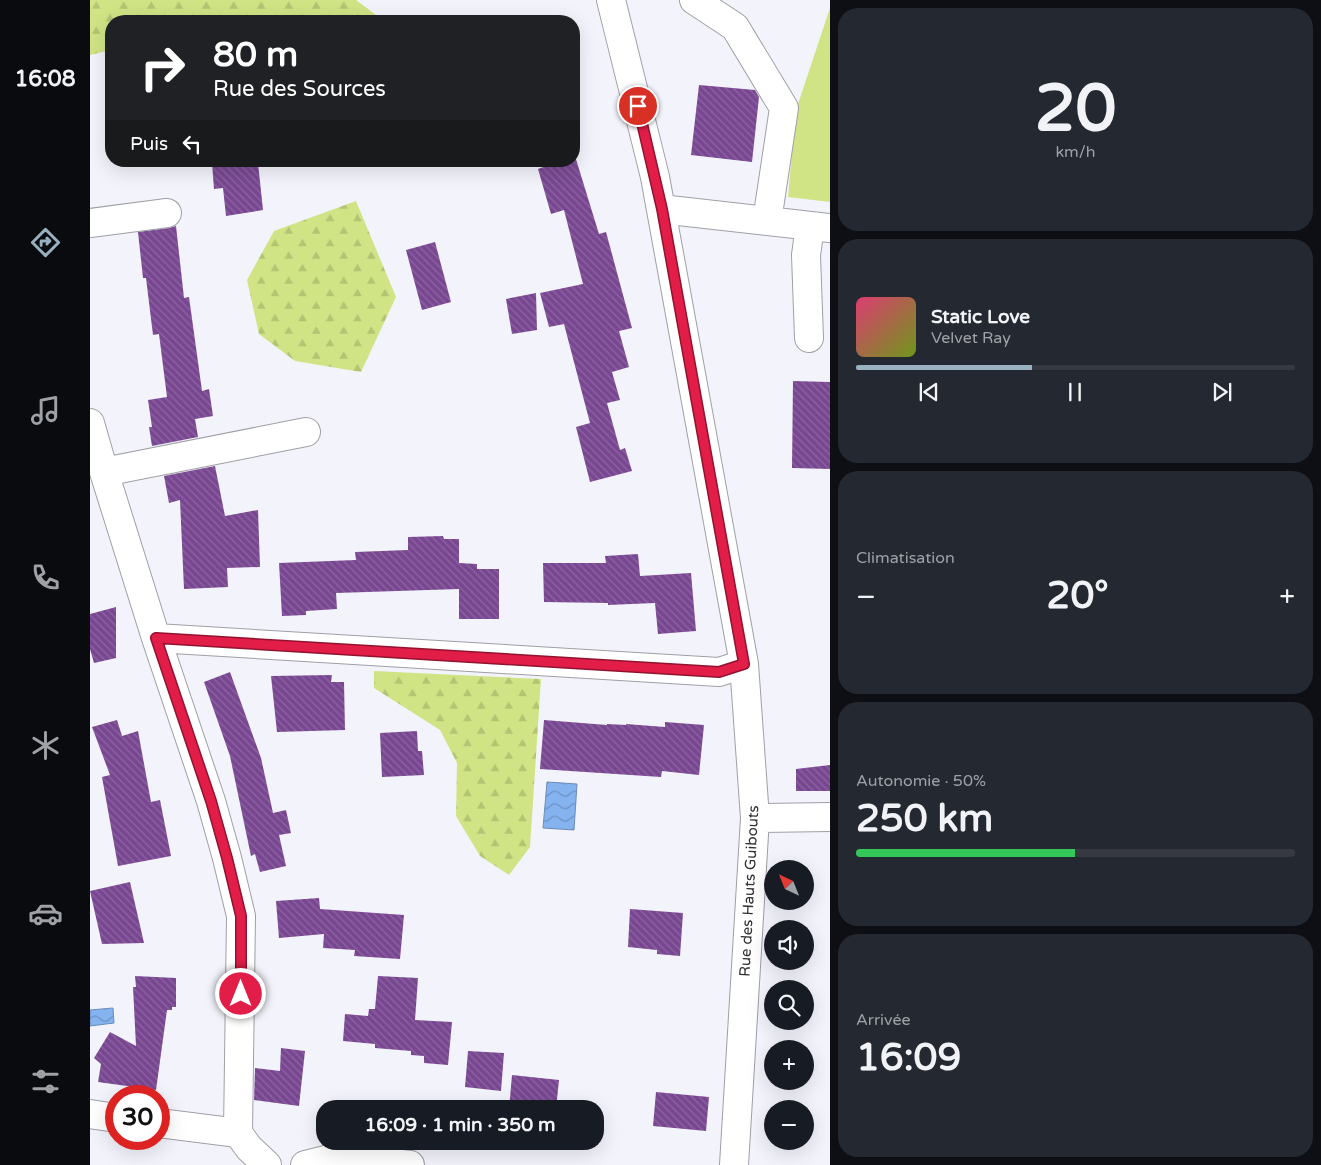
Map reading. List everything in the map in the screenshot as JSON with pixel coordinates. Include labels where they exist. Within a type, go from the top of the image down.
[{"type":"street","name":"Rue des Hauts Guibouts","points":[[611,0],[662,209],[744,664],[755,818],[734,1165]]},
{"type":"street","points":[[694,0],[735,27],[784,108],[767,221]]},
{"type":"street","points":[[662,209],[820,227],[806,254],[809,338]]},
{"type":"street","points":[[90,223],[167,213]]},
{"type":"street","points":[[90,423],[156,638],[211,801],[241,916],[238,1133],[249,1148],[267,1165]]},
{"type":"street","points":[[104,472],[306,432]]},
{"type":"street","points":[[156,638],[719,672],[744,664]]},
{"type":"street","points":[[755,818],[830,817]]},
{"type":"street","points":[[90,1114],[105,1116]]},
{"type":"street","points":[[170,1124],[238,1133]]},
{"type":"street","points":[[305,1165],[337,1157],[410,1165]]},
{"type":"green space","points":[[90,0],[356,0],[376,15],[105,15],[105,51],[90,55]]},
{"type":"green space","points":[[830,8],[830,202],[788,197],[796,110]]},
{"type":"green space","points":[[356,201],[396,297],[361,372],[295,361],[259,334],[247,280],[274,231]]},
{"type":"green space","points":[[374,671],[541,679],[530,847],[509,875],[480,856],[456,816],[457,763],[440,730],[374,688]]},
{"type":"water","points":[[547,782],[577,784],[574,830],[543,828]]},
{"type":"water","points":[[113,1008],[114,1023],[90,1026],[90,1010]]},
{"type":"building","points":[[699,85],[755,90],[759,97],[752,162],[691,155]]},
{"type":"building","points":[[212,167],[258,167],[263,210],[226,216],[223,188],[214,189]]},
{"type":"building","points":[[544,167],[578,167],[599,234],[606,232],[632,328],[619,331],[629,367],[612,372],[620,400],[607,403],[620,450],[625,448],[632,471],[590,482],[576,427],[590,423],[564,324],[549,327],[540,293],[583,284],[564,210],[551,214],[538,169]]},
{"type":"building","points":[[176,226],[184,298],[189,297],[202,391],[209,389],[213,416],[195,419],[198,437],[152,446],[149,427],[152,427],[148,400],[167,397],[159,334],[153,335],[146,278],[143,278],[138,232]]},
{"type":"building","points":[[435,242],[451,302],[422,310],[406,250]]},
{"type":"building","points":[[536,293],[537,330],[512,334],[506,299]]},
{"type":"building","points":[[793,381],[830,382],[830,469],[792,468]]},
{"type":"building","points":[[215,466],[225,516],[258,510],[260,567],[227,568],[228,587],[184,589],[180,500],[169,503],[164,476]]},
{"type":"building","points":[[443,536],[444,539],[459,539],[459,563],[477,564],[477,569],[499,569],[499,619],[459,619],[459,589],[336,593],[337,609],[306,611],[306,615],[282,616],[279,563],[356,560],[355,552],[408,550],[408,537]]},
{"type":"building","points":[[638,554],[640,576],[691,573],[696,631],[658,634],[655,603],[608,605],[608,603],[544,602],[543,563],[606,563],[605,556]]},
{"type":"building","points":[[116,607],[116,658],[94,663],[90,649],[90,614]]},
{"type":"building","points":[[230,672],[261,758],[273,813],[286,810],[291,833],[279,835],[286,866],[260,872],[255,854],[251,856],[230,756],[204,682]]},
{"type":"building","points":[[332,675],[331,682],[344,682],[345,730],[277,732],[271,676]]},
{"type":"building","points":[[117,720],[122,736],[138,731],[151,802],[160,800],[171,856],[118,866],[102,777],[110,775],[92,727]]},
{"type":"building","points":[[544,720],[665,727],[665,722],[704,725],[699,775],[662,771],[661,777],[540,769]]},
{"type":"building","points":[[417,731],[418,751],[422,751],[424,775],[382,777],[380,733]]},
{"type":"building","points":[[830,765],[830,791],[796,791],[796,769]]},
{"type":"building","points":[[130,882],[144,943],[102,944],[90,891]]},
{"type":"building","points":[[319,898],[320,909],[404,915],[400,959],[354,956],[355,950],[323,948],[324,934],[279,938],[276,901]]},
{"type":"building","points":[[630,909],[683,913],[680,956],[657,954],[657,950],[628,947]]},
{"type":"building","points":[[135,976],[176,978],[176,1007],[172,1007],[172,1010],[167,1010],[157,1085],[120,1085],[98,1082],[101,1064],[94,1058],[110,1032],[136,1046],[133,987],[136,987]]},
{"type":"building","points":[[378,976],[418,978],[415,1020],[452,1022],[448,1065],[424,1063],[424,1056],[411,1055],[411,1051],[375,1048],[375,1044],[343,1041],[345,1014],[368,1016],[369,1009],[375,1009]]},
{"type":"building","points":[[281,1048],[305,1051],[299,1106],[254,1100],[255,1068],[280,1071]]},
{"type":"building","points":[[468,1051],[504,1053],[501,1091],[465,1087]]},
{"type":"building","points":[[512,1075],[559,1080],[557,1100],[510,1100]]},
{"type":"building","points":[[656,1092],[709,1097],[706,1131],[653,1126]]},
{"type":"route","points":[[241,994],[241,916],[211,801],[156,638],[719,672],[744,664],[662,209],[638,106]]}]
